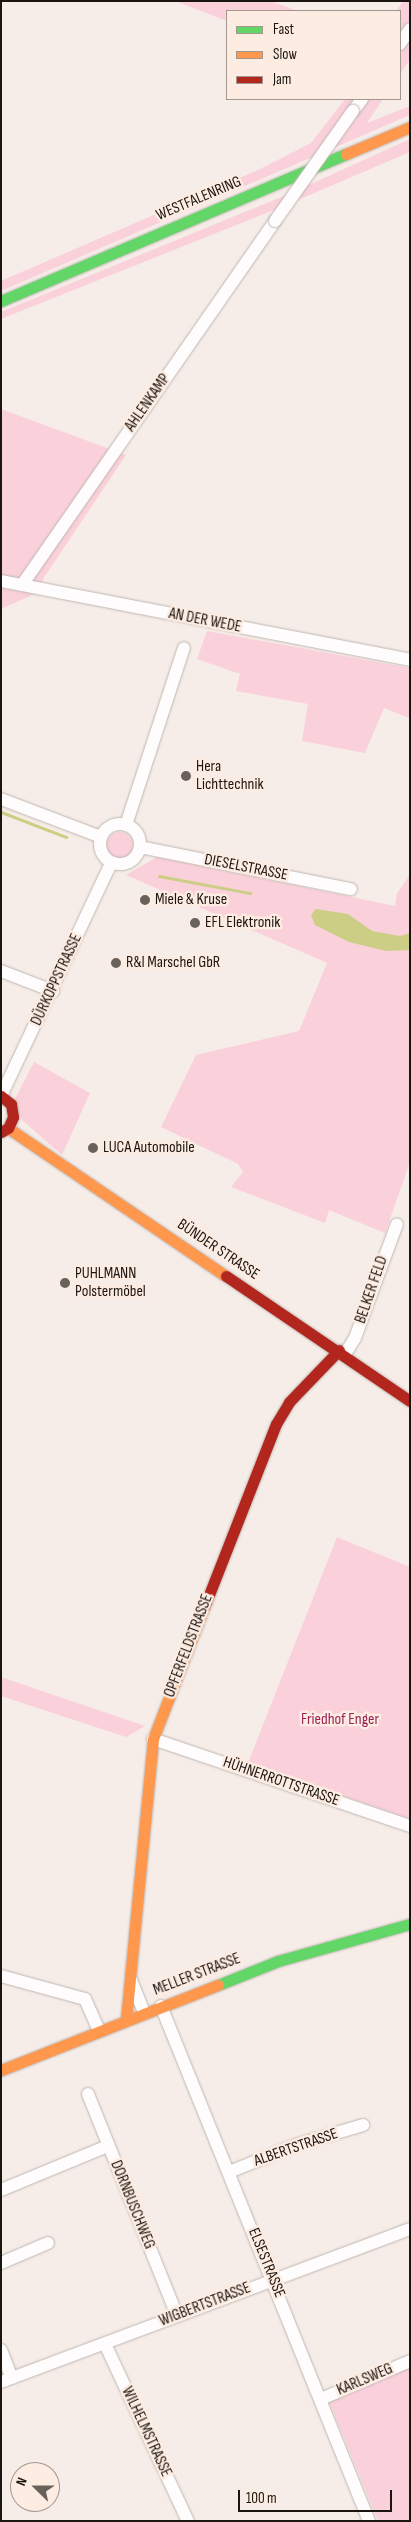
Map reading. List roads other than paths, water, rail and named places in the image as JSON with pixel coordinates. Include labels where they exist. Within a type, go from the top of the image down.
[{"type":"street","points":[[401,42],[410,29]]},
{"type":"street","name":"AHLENKAMP","points":[[22,585],[361,100]]},
{"type":"street","name":"WESTFALENRING","points":[[1,302],[410,127]]},
{"type":"street","name":"AN DER WEDE","points":[[1,581],[410,660]]},
{"type":"street","points":[[126,824],[184,648]]},
{"type":"street","points":[[1,799],[101,837]]},
{"type":"street","points":[[126,824],[136,831],[140,847],[130,862],[111,863],[100,849],[101,837],[108,827],[126,824]]},
{"type":"street","name":"DIESELSTRASSE","points":[[140,847],[351,889]]},
{"type":"street","name":"DÜRKOPPSTRASSE","points":[[1,1096],[53,990],[111,863]]},
{"type":"street","points":[[1,971],[53,990]]},
{"type":"street","points":[[1,1096],[13,1110],[4,1130]]},
{"type":"street","name":"BÜNDER STRASSE","points":[[4,1130],[342,1352],[410,1401]]},
{"type":"street","name":"BELKER FELD","points":[[342,1352],[355,1338],[397,1224]]},
{"type":"street","name":"OPFERFELDSTRASSE","points":[[126,2020],[153,1739],[276,1424],[289,1402],[342,1352]]},
{"type":"street","name":"HÜHNERROTTSTRASSE","points":[[153,1739],[410,1826]]},
{"type":"street","name":"MELLER STRASSE","points":[[1,2070],[161,2006],[286,1959],[410,1924]]},
{"type":"street","name":"OPFERFELDSTRASSE","points":[[129,1974],[144,2013]]},
{"type":"street","points":[[1,1976],[85,1999],[99,2031]]},
{"type":"street","name":"ELSESTRASSE","points":[[161,2006],[369,2521]]},
{"type":"street","name":"DORNBUSCHWEG","points":[[88,2094],[177,2315]]},
{"type":"street","name":"ALBERTSTRASSE","points":[[229,2172],[299,2144],[363,2125]]},
{"type":"street","points":[[1,2190],[108,2146]]},
{"type":"street","name":"WIGBERTSTRASSE","points":[[6,2380],[410,2229]]},
{"type":"street","points":[[1,2263],[48,2243]]},
{"type":"street","name":"WILHELMSTRASSE","points":[[105,2344],[188,2521]]},
{"type":"street","points":[[1,2350],[6,2380]]},
{"type":"street","name":"KARLSWEG","points":[[321,2399],[410,2361]]},
{"type":"waterway","points":[[1,812],[66,837]]},
{"type":"waterway","points":[[159,876],[250,893]]},
{"type":"place","name":"Hera Lichttechnik","points":[[186,776]]},
{"type":"place","name":"Miele & Kruse","points":[[145,900]]},
{"type":"place","name":"EFL Elektronik","points":[[195,923]]},
{"type":"place","name":"R&I Marschel GbR","points":[[116,963]]},
{"type":"place","name":"LUCA Automobile","points":[[93,1148]]},
{"type":"place","name":"PUHLMANN Polstermöbel","points":[[65,1283]]},
{"type":"park label","name":"Friedhof Enger","points":[[340,1720]]}]
